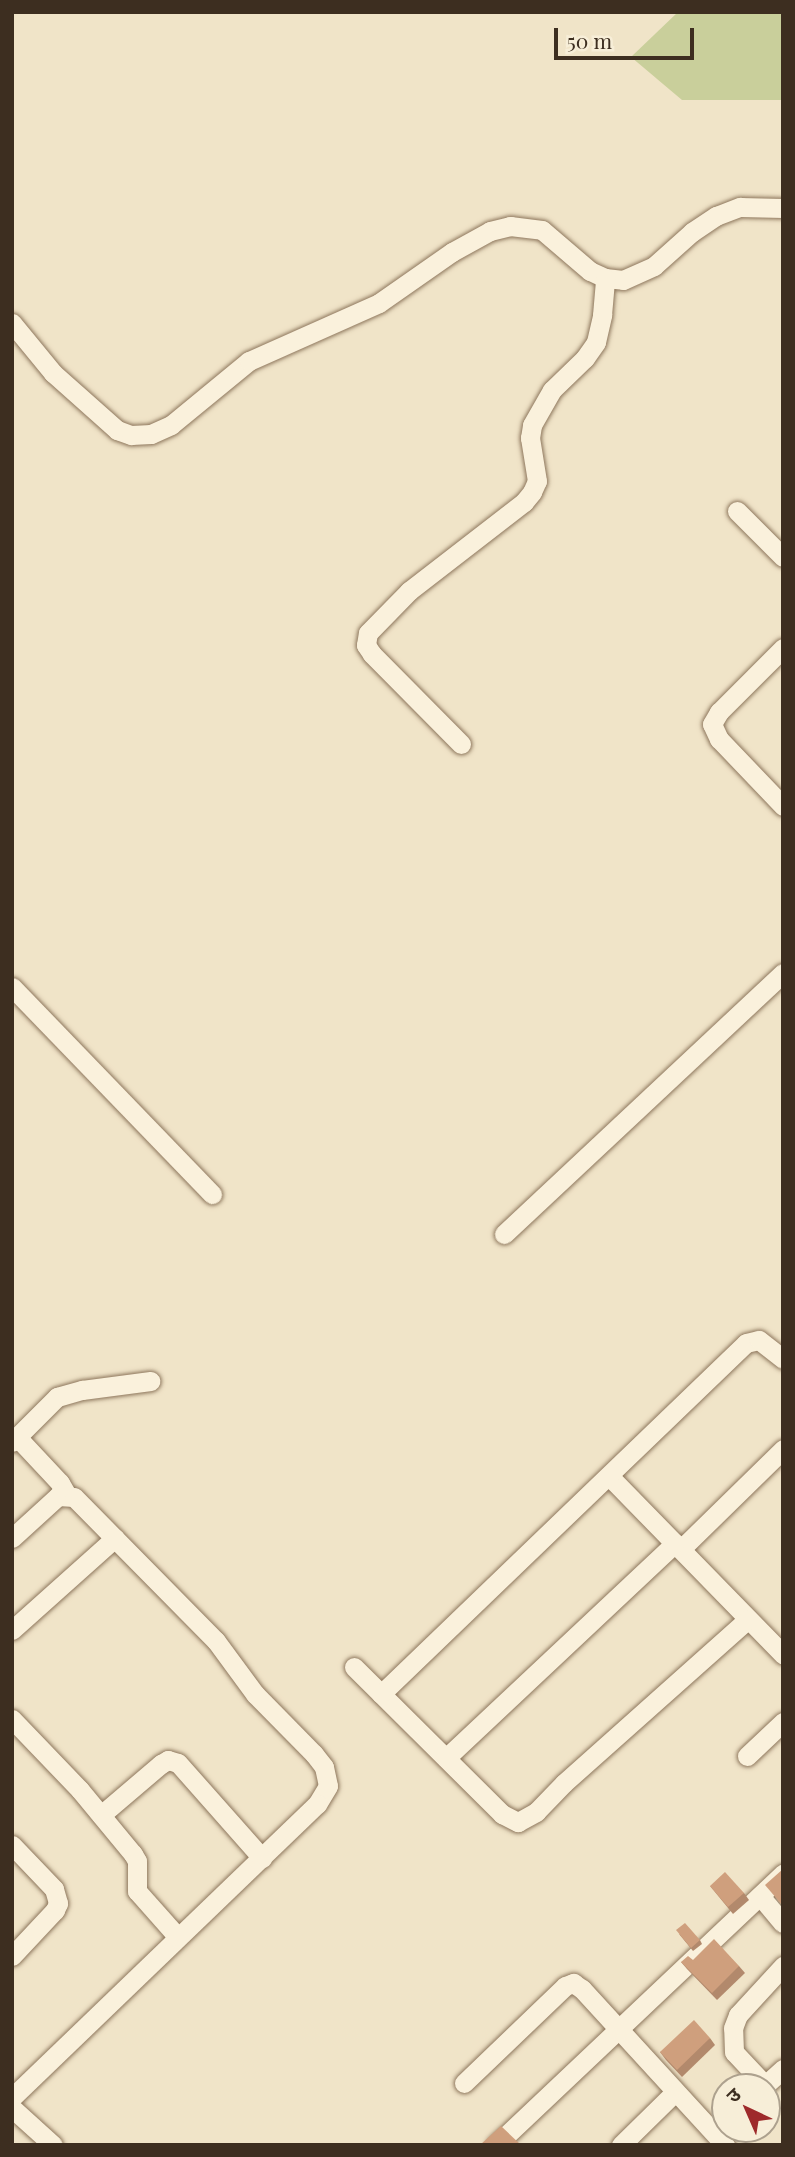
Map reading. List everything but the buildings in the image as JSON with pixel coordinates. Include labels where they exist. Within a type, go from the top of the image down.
[{"type":"street","points":[[12,323],[53,373],[117,430],[131,435],[151,434],[171,425],[257,356],[379,303],[452,252],[490,231],[510,226],[542,230],[590,271],[605,278],[623,280],[637,276],[716,216],[740,207],[783,208]]},
{"type":"street","points":[[461,744],[372,654],[366,645],[368,633],[409,591],[524,502],[532,492],[537,481],[530,438],[532,425],[552,390],[585,358],[596,342],[602,315],[605,278]]},
{"type":"street","points":[[737,512],[783,557]]},
{"type":"street","points":[[783,648],[719,712],[712,724],[719,739],[783,806]]},
{"type":"street","points":[[504,1234],[783,973]]},
{"type":"street","points":[[12,987],[212,1194]]},
{"type":"street","points":[[381,1694],[750,1340],[765,1342],[783,1359]]},
{"type":"street","points":[[12,2097],[177,1936],[262,1858],[326,1792],[328,1777],[324,1768],[255,1694],[216,1641],[82,1504],[67,1495],[60,1483],[15,1440],[47,1406],[67,1393],[149,1381]]},
{"type":"street","points":[[446,1758],[783,1448]]},
{"type":"street","points":[[610,1477],[748,1619],[781,1647]]},
{"type":"street","points":[[12,1538],[51,1501],[67,1495]]},
{"type":"street","points":[[12,1630],[115,1538]]},
{"type":"street","points":[[354,1667],[502,1814],[510,1820],[526,1820],[748,1619]]},
{"type":"street","points":[[12,1719],[101,1815],[137,1861],[136,1891],[177,1936]]},
{"type":"street","points":[[747,1756],[783,1722]]},
{"type":"street","points":[[101,1815],[168,1760],[178,1763],[262,1858]]},
{"type":"street","points":[[12,1845],[54,1889],[58,1903],[55,1910],[12,1956]]},
{"type":"street","points":[[496,2145],[783,1874]]},
{"type":"street","points":[[760,1896],[783,1923]]},
{"type":"street","points":[[753,2073],[734,2052],[733,2028],[738,2015],[783,1966]]},
{"type":"street","points":[[464,2083],[569,1984],[582,1989],[675,2092],[711,2124]]},
{"type":"street","points":[[621,2145],[675,2092]]},
{"type":"street","points":[[12,2108],[53,2145]]},
{"type":"green space","points":[[678,12],[783,12],[783,100],[682,100],[631,57]]}]
